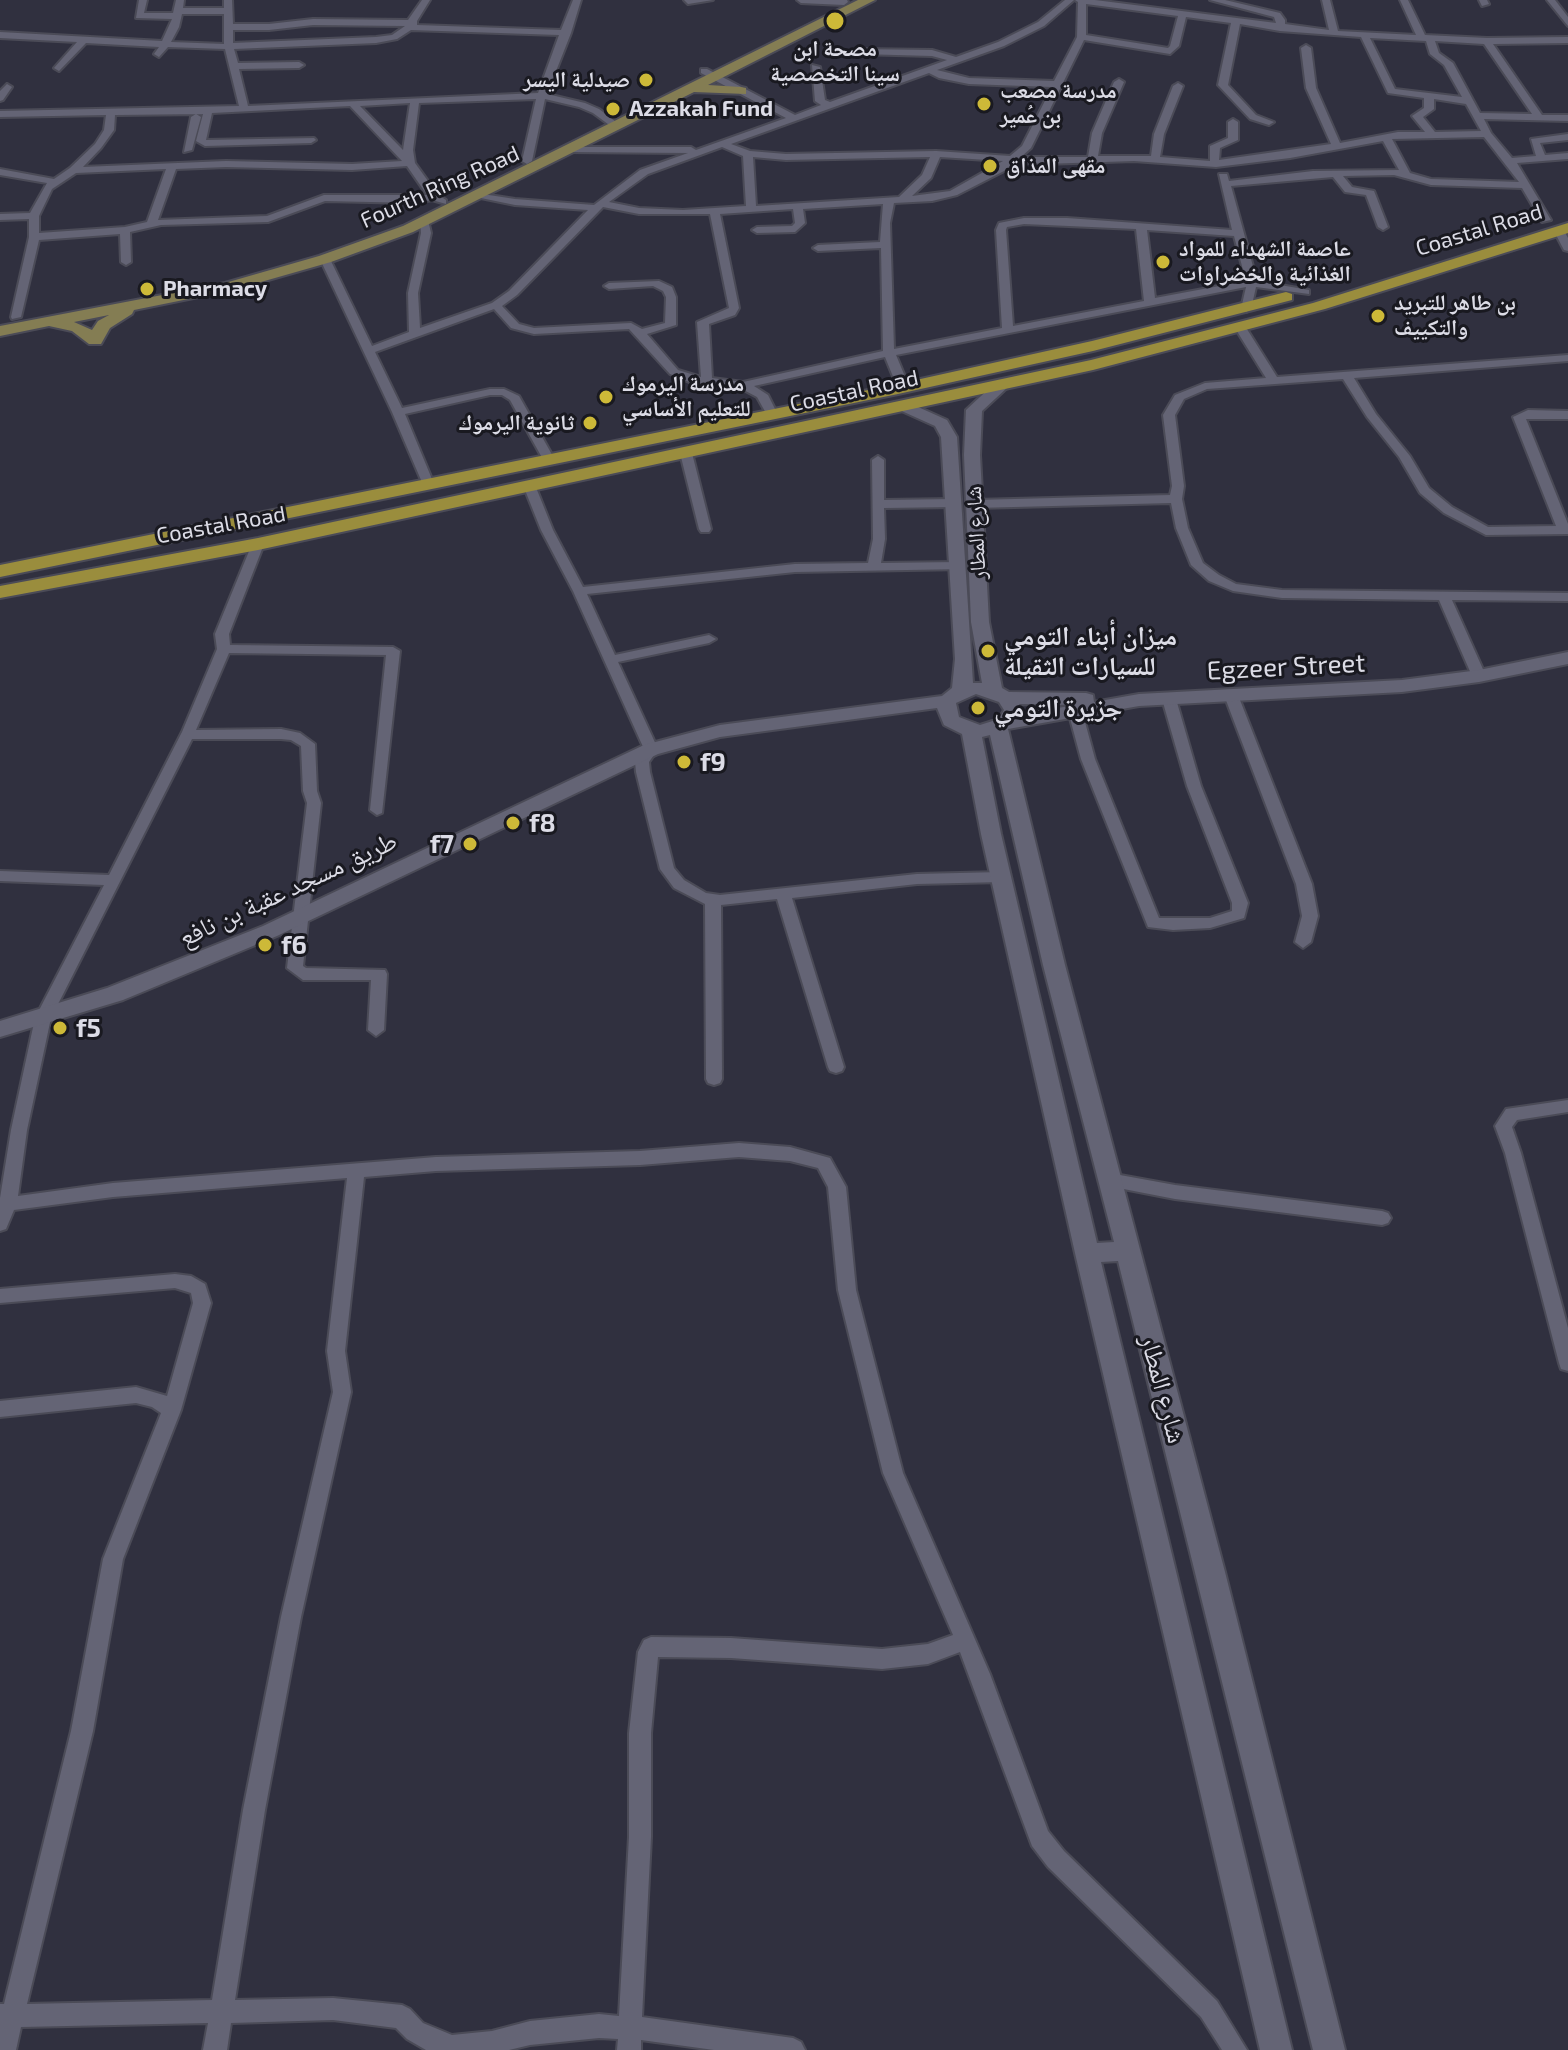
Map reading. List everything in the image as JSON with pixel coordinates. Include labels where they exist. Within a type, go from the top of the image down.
[{"type":"highway","name":"Coastal Road","points":[[0,571],[771,413],[1001,386],[1241,328],[1558,226],[1568,212]]},
{"type":"highway","name":"Coastal Road","points":[[0,592],[258,544],[686,453],[1558,226]]},
{"type":"highway","points":[[172,538],[161,546],[160,551],[163,555],[176,558]]},
{"type":"highway","points":[[95,573],[108,559],[96,551]]},
{"type":"main road","name":"Fourth Ring Road","points":[[0,331],[227,287],[325,259],[424,222],[569,149],[611,122],[685,92],[707,76],[741,64],[868,0]]},
{"type":"main road","name":"Fourth Ring Road","points":[[8,318],[162,291],[247,271],[352,239],[707,76],[846,1]]},
{"type":"main road","points":[[741,64],[736,76],[743,91]]},
{"type":"main road","points":[[685,92],[724,88],[743,91]]},
{"type":"main road","points":[[33,325],[77,327],[95,340],[113,317],[145,305]]},
{"type":"street","points":[[143,0],[139,16],[179,9],[229,6],[229,46],[244,108]]},
{"type":"street","points":[[0,35],[229,46],[388,39],[412,25],[426,0]]},
{"type":"street","points":[[527,161],[533,122],[577,0]]},
{"type":"street","points":[[688,1],[709,0]]},
{"type":"street","points":[[801,0],[846,1]]},
{"type":"street","points":[[368,351],[496,305],[513,293],[599,206],[644,172],[1027,32],[1070,0]]},
{"type":"street","points":[[1217,0],[1281,17],[1280,28]]},
{"type":"street","points":[[1268,0],[1268,13]]},
{"type":"street","points":[[1326,0],[1334,33]]},
{"type":"street","points":[[1404,0],[1435,54],[1448,63],[1487,134],[1558,226],[1568,248]]},
{"type":"street","points":[[1551,0],[1568,23]]},
{"type":"street","points":[[480,195],[515,202],[663,213],[896,200],[953,193],[1012,160],[1026,148],[1081,37],[1081,1],[1334,33],[1487,41],[1568,40]]},
{"type":"street","points":[[159,54],[167,43],[179,9]]},
{"type":"street","points":[[1081,37],[1170,51],[1182,16]]},
{"type":"street","points":[[340,42],[348,22]]},
{"type":"street","points":[[229,27],[348,22],[567,33]]},
{"type":"street","points":[[1236,22],[1223,85],[1253,117],[1269,122]]},
{"type":"street","points":[[1364,34],[1389,90],[1468,101]]},
{"type":"street","points":[[59,68],[84,39]]},
{"type":"street","points":[[1487,41],[1539,117]]},
{"type":"street","points":[[1306,48],[1311,88],[1337,146]]},
{"type":"street","points":[[860,51],[917,51],[957,60]]},
{"type":"street","points":[[235,66],[299,65]]},
{"type":"street","points":[[815,67],[820,101],[830,106]]},
{"type":"street","points":[[930,70],[942,76],[969,81],[1057,84]]},
{"type":"street","points":[[707,76],[794,118]]},
{"type":"street","points":[[1093,159],[1097,133],[1119,82]]},
{"type":"street","points":[[1155,159],[1159,134],[1178,86]]},
{"type":"street","points":[[0,98],[7,87]]},
{"type":"street","points":[[0,114],[203,111],[543,96],[582,105],[611,122]]},
{"type":"street","points":[[1429,96],[1429,109],[1417,116],[1432,134]]},
{"type":"street","points":[[410,163],[408,150],[415,100]]},
{"type":"street","points":[[352,103],[410,163],[438,199]]},
{"type":"street","points":[[203,111],[201,141],[205,143],[311,140]]},
{"type":"street","points":[[187,150],[203,111]]},
{"type":"street","points":[[8,318],[34,237],[34,216],[44,192],[74,170],[105,137],[111,112]]},
{"type":"street","points":[[1477,116],[1567,120]]},
{"type":"street","points":[[1233,122],[1233,140],[1215,146],[1213,157],[1225,184],[1252,283],[1246,309]]},
{"type":"street","points":[[723,144],[748,154],[786,157],[936,154],[1012,160],[1155,159],[1214,164],[1290,155],[1386,137],[1487,134]]},
{"type":"street","points":[[1386,137],[1405,173]]},
{"type":"street","points":[[1542,159],[1534,141],[1568,137]]},
{"type":"street","points":[[569,149],[704,150]]},
{"type":"street","points":[[748,154],[751,208]]},
{"type":"street","points":[[899,397],[900,379],[889,353],[885,223],[896,200],[927,176],[936,154]]},
{"type":"street","points":[[1510,161],[1568,156]]},
{"type":"street","points":[[74,170],[172,166],[352,167],[410,163]]},
{"type":"street","points":[[151,224],[172,166]]},
{"type":"street","points":[[0,172],[55,182]]},
{"type":"street","points":[[1225,184],[1335,173],[1405,173],[1431,182],[1525,185]]},
{"type":"street","points":[[1335,173],[1349,190],[1370,193],[1383,227]]},
{"type":"street","points":[[34,237],[125,230],[151,224],[268,219],[324,198],[438,199]]},
{"type":"street","points":[[757,230],[795,229],[800,223],[798,206]]},
{"type":"street","points":[[707,382],[703,324],[731,313],[734,308],[714,210]]},
{"type":"street","points":[[0,217],[34,216]]},
{"type":"street","points":[[1008,332],[1003,225],[1024,221],[1141,225],[1237,233]]},
{"type":"street","points":[[415,336],[413,293],[426,233],[424,222]]},
{"type":"street","points":[[1141,225],[1150,304]]},
{"type":"street","points":[[125,230],[126,262]]},
{"type":"street","points":[[818,248],[886,245]]},
{"type":"street","points":[[325,259],[398,412],[428,484]]},
{"type":"street","points":[[609,286],[655,283],[668,289],[671,297],[670,325],[640,333]]},
{"type":"street","points":[[496,305],[506,319],[524,330],[546,332],[631,326],[674,372],[707,382],[743,385],[889,353],[1252,283],[1305,292]]},
{"type":"street","points":[[1241,328],[1274,381]]},
{"type":"street","points":[[1568,358],[1205,386],[1179,397],[1169,415],[1178,486],[1176,499],[1189,550],[1197,565],[1233,587],[1282,594],[1568,597]]},
{"type":"street","points":[[1346,374],[1424,490],[1448,510],[1486,531],[1566,530],[1519,417],[1528,414],[1568,415]]},
{"type":"street","points":[[743,385],[762,395],[771,413]]},
{"type":"street","name":"شارع المطار","points":[[1000,695],[980,622],[972,455],[974,410],[1001,386]]},
{"type":"street","points":[[398,412],[490,392],[504,392],[515,398],[549,460]]},
{"type":"street","name":"شارع المطار","points":[[899,397],[941,423],[949,437],[964,680],[958,711],[1002,877],[1087,1253],[1276,2050]]},
{"type":"street","points":[[686,453],[705,529]]},
{"type":"street","points":[[950,455],[972,455]]},
{"type":"street","points":[[874,568],[879,539],[878,460]]},
{"type":"street","points":[[529,485],[547,530],[579,591],[651,749],[642,762],[643,772],[667,869],[672,877],[692,893],[713,899],[917,879],[1002,877]]},
{"type":"street","points":[[975,504],[1176,499]]},
{"type":"street","points":[[878,504],[955,503]]},
{"type":"street","points":[[0,1224],[43,1018],[187,735],[224,649],[222,634],[258,544]]},
{"type":"street","points":[[579,591],[795,568],[959,566]]},
{"type":"street","points":[[1444,596],[1479,676]]},
{"type":"street","points":[[610,660],[709,639]]},
{"type":"street","points":[[224,649],[393,651],[377,810]]},
{"type":"street","name":"Egzeer Street","points":[[1002,726],[1139,700],[1402,686],[1479,676],[1568,658]]},
{"type":"street","points":[[1000,695],[1013,710],[1002,726],[958,711],[976,688],[1000,695],[1139,700]]},
{"type":"street","points":[[1231,695],[1304,884],[1310,916],[1303,942]]},
{"type":"street","points":[[1075,711],[1088,759],[1153,923],[1210,923],[1239,914],[1240,903],[1194,786],[1169,699]]},
{"type":"street","name":"طريق مسجد عقبة بن نافع","points":[[0,1029],[43,1018],[185,967],[303,915],[651,749],[720,731],[822,720],[958,711]]},
{"type":"street","name":"شارع المطار","points":[[1002,726],[1054,965],[1211,1572],[1329,2050]]},
{"type":"street","points":[[187,735],[281,734],[295,736],[308,744],[309,779],[314,803],[295,968],[297,972],[379,974],[376,1030]]},
{"type":"street","points":[[0,876],[115,880]]},
{"type":"street","points":[[783,894],[836,1067]]},
{"type":"street","points":[[713,899],[716,971],[714,1079]]},
{"type":"street","points":[[1568,1106],[1512,1114],[1503,1126],[1513,1153],[1568,1363]]},
{"type":"street","points":[[4,1204],[113,1190],[356,1171],[739,1150],[790,1154],[824,1163],[837,1187],[847,1290],[893,1473],[966,1640],[1046,1849],[1209,2009],[1235,2050]]},
{"type":"street","points":[[215,2050],[291,1617],[342,1392],[336,1351],[356,1171]]},
{"type":"street","points":[[1109,1180],[1175,1192],[1382,1218]]},
{"type":"street","points":[[1087,1253],[1127,1251]]},
{"type":"street","points":[[0,1296],[175,1281],[191,1283],[199,1289],[202,1303],[172,1410],[113,1559],[82,1731],[6,2016],[4,2050]]},
{"type":"street","points":[[0,1409],[136,1395],[157,1400],[172,1410]]},
{"type":"street","points":[[630,2040],[640,1837],[640,1733],[651,1647],[731,1648],[882,1659],[928,1654],[966,1640]]},
{"type":"street","points":[[6,2016],[333,2009],[402,2017],[415,2031],[452,2048],[492,2043],[530,2033],[599,2026],[630,2040],[793,2050]]},
{"type":"place","name":"مصحة ابن سينا التخصصية","points":[[835,21]]},
{"type":"place","name":"صيدلية اليسر","points":[[646,80]]},
{"type":"place","name":"مدرسة مصعب بن عُمير","points":[[984,104]]},
{"type":"place","name":"Azzakah Fund","points":[[613,109]]},
{"type":"place","name":"مقهى المذاق","points":[[990,166]]},
{"type":"place","name":"عاصمة الشهداء للمواد الغذائية والخضراوات","points":[[1163,262]]},
{"type":"place","name":"Pharmacy","points":[[147,289]]},
{"type":"place","name":"بن طاهر للتبريد والتكييف","points":[[1378,316]]},
{"type":"place","name":"مدرسة اليرموك للتعليم الأساسي","points":[[606,397]]},
{"type":"place","name":"ثانوية اليرموك","points":[[590,423]]},
{"type":"place","name":"ميزان أبناء التومي للسيارات الثقيلة","points":[[988,651]]},
{"type":"place","name":"جزيرة التومي","points":[[978,708]]},
{"type":"place","name":"f9","points":[[684,762]]},
{"type":"place","name":"f8","points":[[513,823]]},
{"type":"place","name":"f7","points":[[470,844]]},
{"type":"place","name":"f6","points":[[265,945]]},
{"type":"place","name":"f5","points":[[60,1028]]}]
